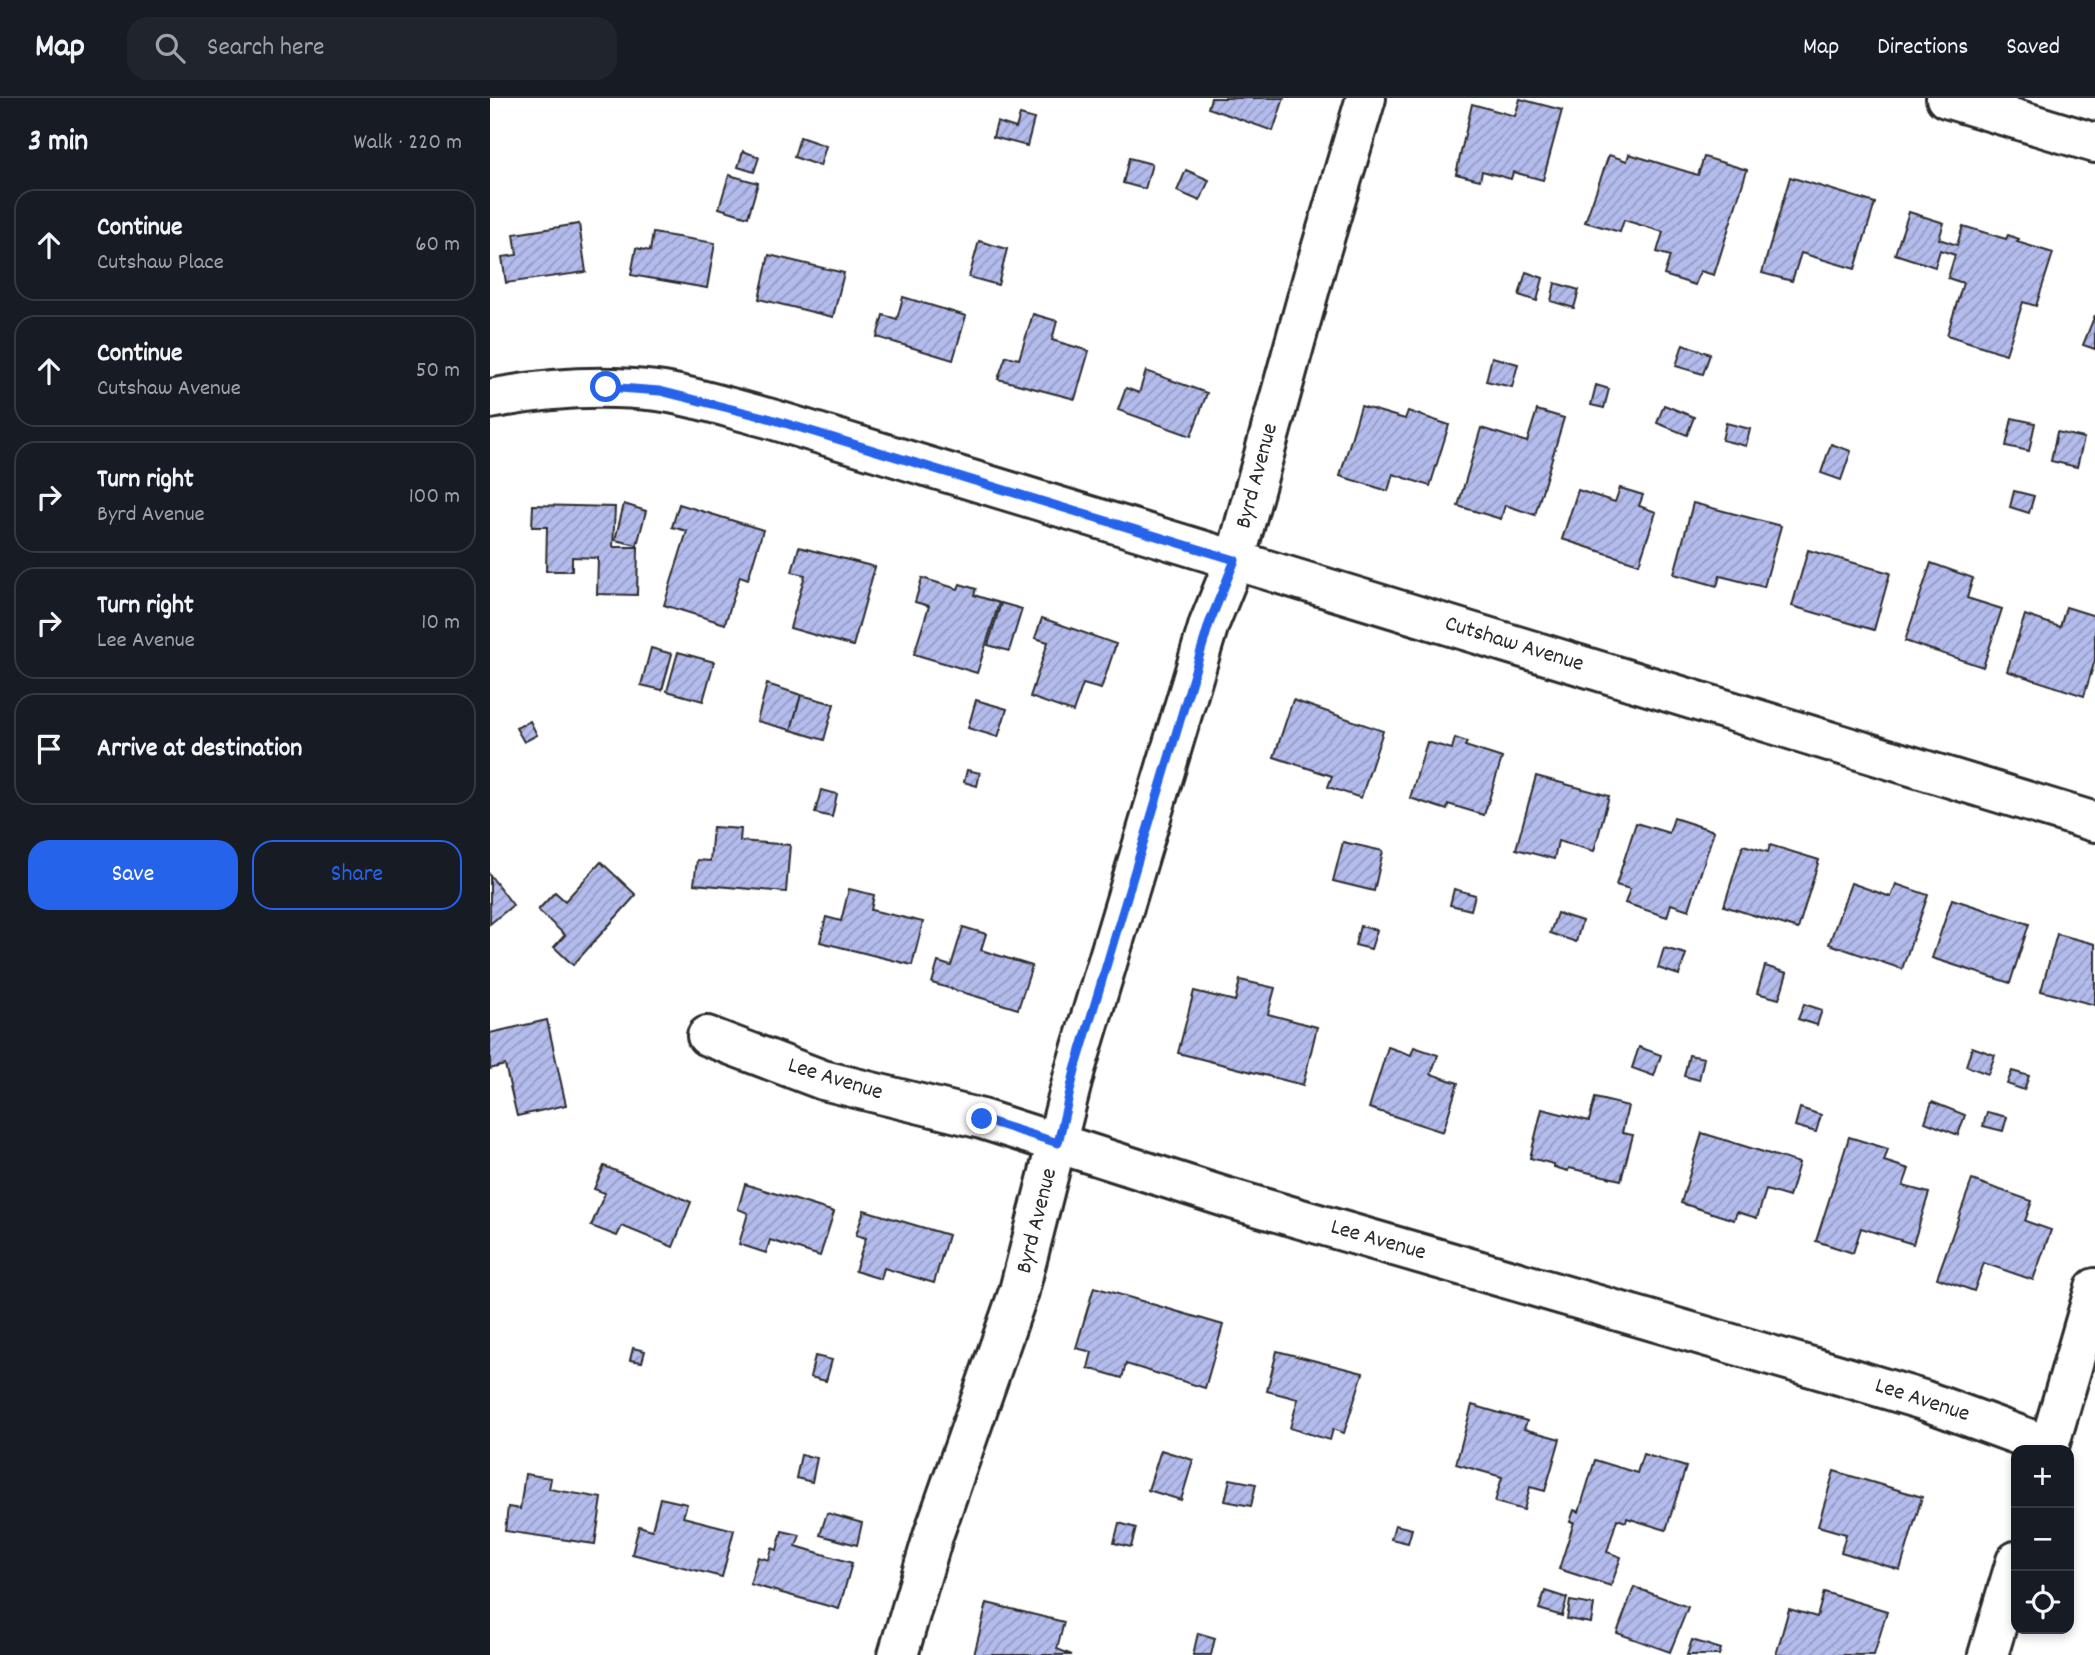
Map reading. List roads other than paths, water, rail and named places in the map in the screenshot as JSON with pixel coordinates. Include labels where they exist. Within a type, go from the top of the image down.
[{"type":"street","name":"Byrd Avenue","points":[[898,1655],[934,1533],[1019,1291],[1075,1070],[1209,624],[1235,560],[1316,266],[1366,98]]},
{"type":"street","points":[[1946,98],[2095,144]]},
{"type":"street","name":"Cutshaw Avenue","points":[[490,399],[541,388],[606,387],[660,391],[768,418],[2095,822]]},
{"type":"street","name":"Lee Avenue","points":[[707,1036],[823,1080],[982,1119],[1225,1197],[1849,1377],[1923,1400],[2041,1445]]},
{"type":"street","points":[[2050,1445],[2095,1288]]},
{"type":"street","points":[[1988,1655],[2013,1571]]}]
